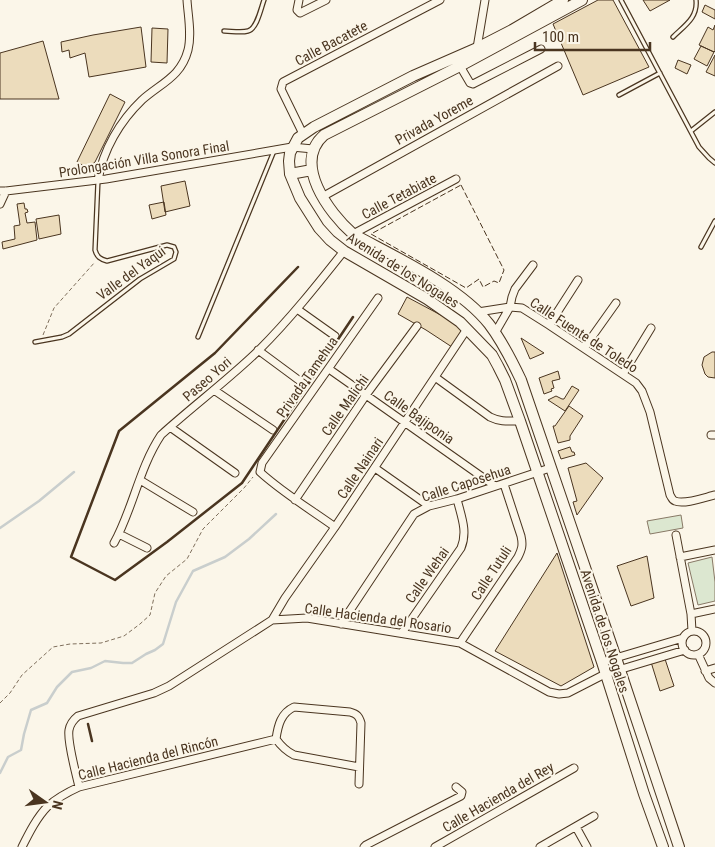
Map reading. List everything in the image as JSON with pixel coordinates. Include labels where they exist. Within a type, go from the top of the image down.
[{"type":"main road","points":[[292,147],[303,134],[413,76],[477,48],[567,2],[582,0]]},
{"type":"main road","points":[[312,149],[318,140],[331,131],[460,66],[567,2]]},
{"type":"main road","name":"Avenida de los Nogales","points":[[292,147],[289,161],[290,174],[300,198],[319,228],[330,240],[344,251],[441,308],[467,329],[492,355],[498,366],[505,380],[538,473],[663,847]]},
{"type":"main road","name":"Avenida de los Nogales","points":[[312,149],[312,170],[319,190],[334,215],[343,225],[353,234],[440,283],[478,312],[489,324],[513,364],[616,658],[679,847]]},
{"type":"main road","points":[[290,174],[312,170]]},
{"type":"street","points":[[98,180],[109,145],[126,119],[143,99],[180,70],[190,39],[187,0]]},
{"type":"street","points":[[299,0],[297,10],[300,13],[326,0]]},
{"type":"street","name":"Calle Bacatete","points":[[303,134],[281,89],[283,82],[440,0]]},
{"type":"street","points":[[477,48],[485,0]]},
{"type":"street","points":[[460,66],[470,83],[473,84],[541,49]]},
{"type":"street","name":"Privada Yoreme","points":[[322,197],[558,66]]},
{"type":"street","name":"Prolongación Villa Sonora Final","points":[[3,191],[98,180],[292,147],[312,149]]},
{"type":"street","name":"Calle Tetabiate","points":[[353,234],[456,180]]},
{"type":"street","points":[[0,204],[3,191]]},
{"type":"street","name":"Paseo Yori","points":[[114,543],[154,445],[161,435],[258,350],[297,309],[344,251]]},
{"type":"street","name":"Calle Fuente de Toledo","points":[[495,334],[510,307],[515,289],[533,265]]},
{"type":"street","points":[[549,325],[578,280]]},
{"type":"street","name":"Privada Tamehua","points":[[260,472],[262,463],[378,298]]},
{"type":"street","points":[[584,348],[616,303]]},
{"type":"street","name":"Calle Fuente de Toledo","points":[[478,312],[510,307],[522,308],[636,383],[647,401],[672,499],[676,502],[684,502],[715,495]]},
{"type":"street","points":[[297,309],[335,336]]},
{"type":"street","name":"Calle Malichi","points":[[295,500],[366,396],[417,326]]},
{"type":"street","points":[[622,374],[651,328]]},
{"type":"street","name":"Calle Nainari","points":[[272,620],[467,329]]},
{"type":"street","points":[[258,350],[304,384]]},
{"type":"street","name":"Calle Bajiponia","points":[[328,368],[495,486]]},
{"type":"street","points":[[435,378],[490,417],[505,422],[520,421]]},
{"type":"street","points":[[214,390],[272,430]]},
{"type":"street","points":[[170,426],[235,473]]},
{"type":"street","points":[[375,468],[429,506]]},
{"type":"street","name":"Calle Caposehua","points":[[341,624],[414,514],[429,506],[457,499],[550,468]]},
{"type":"street","points":[[260,472],[295,500],[336,527]]},
{"type":"street","points":[[140,480],[193,512]]},
{"type":"street","name":"Calle Tutuli","points":[[460,643],[518,557],[522,548],[521,536],[504,484]]},
{"type":"street","name":"Calle Wehai","points":[[402,633],[462,548],[465,532],[457,499]]},
{"type":"street","points":[[119,534],[147,548]]},
{"type":"street","points":[[676,535],[691,614],[692,631]]},
{"type":"street","points":[[680,557],[715,550]]},
{"type":"street","points":[[691,614],[715,609]]},
{"type":"street","name":"Calle Hacienda del Rosario","points":[[79,787],[68,736],[73,720],[78,716],[154,693],[169,686],[272,620],[307,618],[460,643],[549,692],[559,694],[568,693],[605,674],[685,650]]},
{"type":"street","points":[[692,631],[698,631],[703,634],[706,640],[706,646],[698,654],[689,653],[682,644],[683,638],[692,631]]},
{"type":"street","points":[[602,662],[683,638]]},
{"type":"street","points":[[698,654],[705,671],[715,684]]},
{"type":"street","points":[[705,671],[715,668]]},
{"type":"street","points":[[359,767],[288,752],[276,739],[283,715],[294,707],[356,714],[360,718],[361,723],[359,784]]},
{"type":"street","name":"Calle Hacienda del Rincón","points":[[22,847],[33,826],[47,807],[61,796],[79,787],[276,739]]},
{"type":"street","name":"Calle Hacienda del Rey","points":[[435,847],[574,768]]},
{"type":"street","points":[[364,847],[461,796],[462,792],[456,787]]},
{"type":"street","points":[[540,847],[594,816]]},
{"type":"street","points":[[576,826],[587,847]]},
{"type":"lane","points":[[224,30],[247,32],[253,29],[264,0]]},
{"type":"lane","points":[[621,0],[700,147],[708,158],[715,163]]},
{"type":"lane","points":[[673,37],[693,18],[696,10],[696,0]]},
{"type":"lane","points":[[619,94],[660,73]]},
{"type":"lane","points":[[691,131],[715,112]]},
{"type":"lane","points":[[198,337],[274,150]]},
{"type":"lane","points":[[98,180],[95,250],[99,258]]},
{"type":"lane","points":[[701,248],[715,221]]},
{"type":"lane","name":"Valle del Yaqui","points":[[35,342],[69,334],[140,279],[174,259],[176,252],[174,247],[167,245],[107,261],[99,258]]},
{"type":"path","points":[[42,337],[54,308],[99,258]]},
{"type":"path","points":[[0,702],[10,693],[22,675],[53,646],[101,643],[124,636],[140,624],[150,614],[155,593],[166,576],[187,559],[203,529],[260,472]]},
{"type":"green space","points":[[681,515],[683,528],[650,534],[647,521]]},
{"type":"green space","points":[[712,557],[715,601],[698,605],[688,563]]},
{"type":"building","points":[[598,0],[613,0],[649,67],[583,95],[553,24]]},
{"type":"building","points":[[643,0],[670,0],[650,11]]},
{"type":"building","points":[[705,5],[715,10],[715,19],[702,12]]},
{"type":"building","points":[[715,25],[714,52],[699,45],[708,27],[713,30]]},
{"type":"building","points":[[141,27],[146,67],[89,77],[85,53],[70,58],[69,50],[62,52],[61,42]]},
{"type":"building","points":[[152,28],[168,29],[167,63],[151,62]]},
{"type":"building","points":[[43,41],[59,99],[0,99],[0,53]]},
{"type":"building","points":[[701,46],[714,52],[707,66],[694,59]]},
{"type":"building","points":[[715,55],[715,76],[706,72]]},
{"type":"building","points":[[678,60],[691,65],[687,74],[675,68]]},
{"type":"building","points":[[110,94],[125,102],[95,162],[88,168],[77,162]]},
{"type":"building","points":[[185,181],[190,206],[165,212],[161,186]]},
{"type":"building","points":[[164,202],[166,215],[152,219],[149,205]]},
{"type":"building","points":[[24,203],[25,209],[28,212],[25,213],[27,223],[35,222],[37,240],[3,249],[2,242],[15,239],[14,226],[20,225],[17,204]]},
{"type":"building","points":[[59,215],[61,234],[39,239],[36,219]]},
{"type":"building","points":[[407,297],[467,329],[452,347],[398,314]]},
{"type":"building","points":[[521,338],[544,353],[530,359]]},
{"type":"building","points":[[715,352],[715,378],[708,377],[705,374],[702,365],[704,357]]},
{"type":"building","points":[[558,371],[560,379],[552,381],[554,388],[551,389],[552,391],[544,394],[539,378]]},
{"type":"building","points":[[572,386],[579,390],[565,411],[548,400],[556,396],[564,399]]},
{"type":"building","points":[[569,406],[583,416],[570,436],[570,440],[558,443],[553,426],[555,426]]},
{"type":"building","points":[[570,447],[575,455],[561,459],[558,451]]},
{"type":"building","points":[[586,463],[603,478],[577,515],[573,502],[577,501],[568,468]]},
{"type":"building","points":[[557,553],[594,667],[561,686],[495,651]]},
{"type":"building","points":[[647,556],[654,598],[631,606],[617,566]]},
{"type":"building","points":[[665,659],[674,686],[660,691],[651,662]]},
{"type":"waterway","points":[[0,528],[39,501],[74,472]]},
{"type":"waterway","points":[[0,773],[8,757],[21,750],[31,710],[47,703],[57,687],[72,672],[91,668],[105,661],[132,663],[163,644],[176,602],[193,571],[225,557],[249,539],[276,514]]},
{"type":"fence","points":[[461,185],[504,270],[499,283],[494,281],[483,287],[479,279],[466,288],[371,234],[461,185]]},
{"type":"wall","points":[[298,267],[215,353],[119,431],[71,557],[115,580],[242,483],[353,317]]},
{"type":"wall","points":[[88,724],[92,741]]}]
